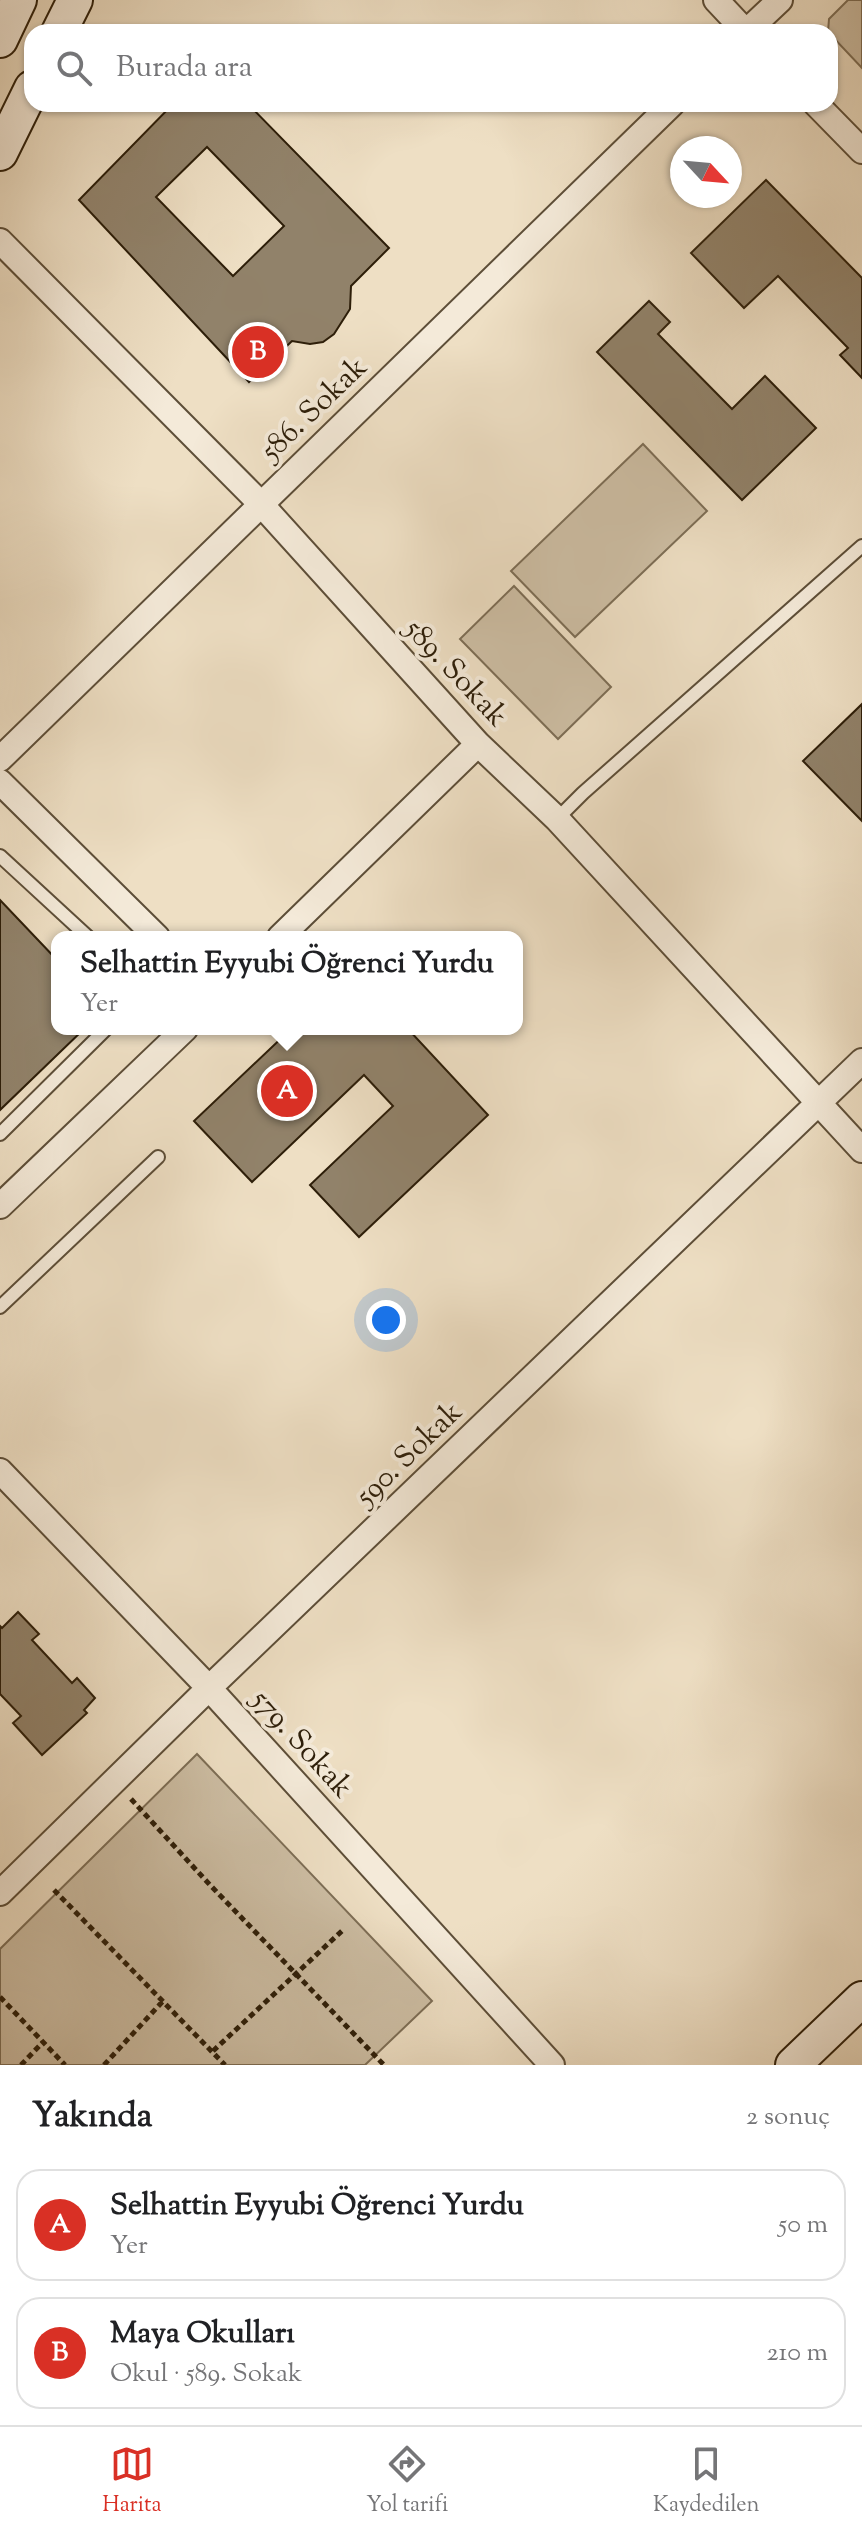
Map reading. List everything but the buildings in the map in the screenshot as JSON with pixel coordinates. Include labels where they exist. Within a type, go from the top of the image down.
[{"type":"street","points":[[0,40],[19,0]]},
{"type":"street","points":[[63,24],[75,0]]},
{"type":"street","points":[[716,0],[738,24]]},
{"type":"street","points":[[754,24],[780,0]]},
{"type":"street","points":[[0,153],[24,104]]},
{"type":"street","name":"586. Sokak","points":[[0,759],[664,112]]},
{"type":"street","points":[[824,112],[862,151]]},
{"type":"street","name":"589. Sokak","points":[[0,241],[260,503],[478,744],[557,819],[862,1150]]},
{"type":"street","points":[[286,931],[478,744]]},
{"type":"street","points":[[0,782],[151,931]]},
{"type":"street","points":[[0,1206],[179,1035]]},
{"type":"street","name":"590. Sokak","points":[[0,1893],[862,1061]]},
{"type":"street","name":"579. Sokak","points":[[0,1471],[209,1688],[552,2065]]},
{"type":"street","points":[[793,2065],[862,1999]]},
{"type":"lane","points":[[557,819],[862,546]]},
{"type":"lane","points":[[0,856],[81,931]]},
{"type":"lane","points":[[0,1134],[100,1035]]},
{"type":"lane","points":[[0,1307],[158,1157]]},
{"type":"path","points":[[131,1799],[384,2065]]},
{"type":"path","points":[[54,1890],[225,2065]]},
{"type":"path","points":[[212,2052],[344,1929]]},
{"type":"path","points":[[0,1997],[65,2065]]},
{"type":"path","points":[[104,2065],[163,2001]]},
{"type":"path","points":[[21,2065],[43,2042]]},
{"type":"shaded area","points":[[848,0],[862,0],[862,68],[838,43],[838,24],[829,24],[829,19]]},
{"type":"shaded area","points":[[643,444],[707,511],[575,637],[511,571]]},
{"type":"shaded area","points":[[514,586],[611,687],[558,739],[460,639]]},
{"type":"shaded area","points":[[197,1754],[432,2001],[365,2065],[0,2065],[0,1949]]},
{"type":"place","name":"Maya Okulları","points":[[258,352]]},
{"type":"place","name":"Selhattin Eyyubi Öğrenci Yurdu","points":[[287,1091]]}]
